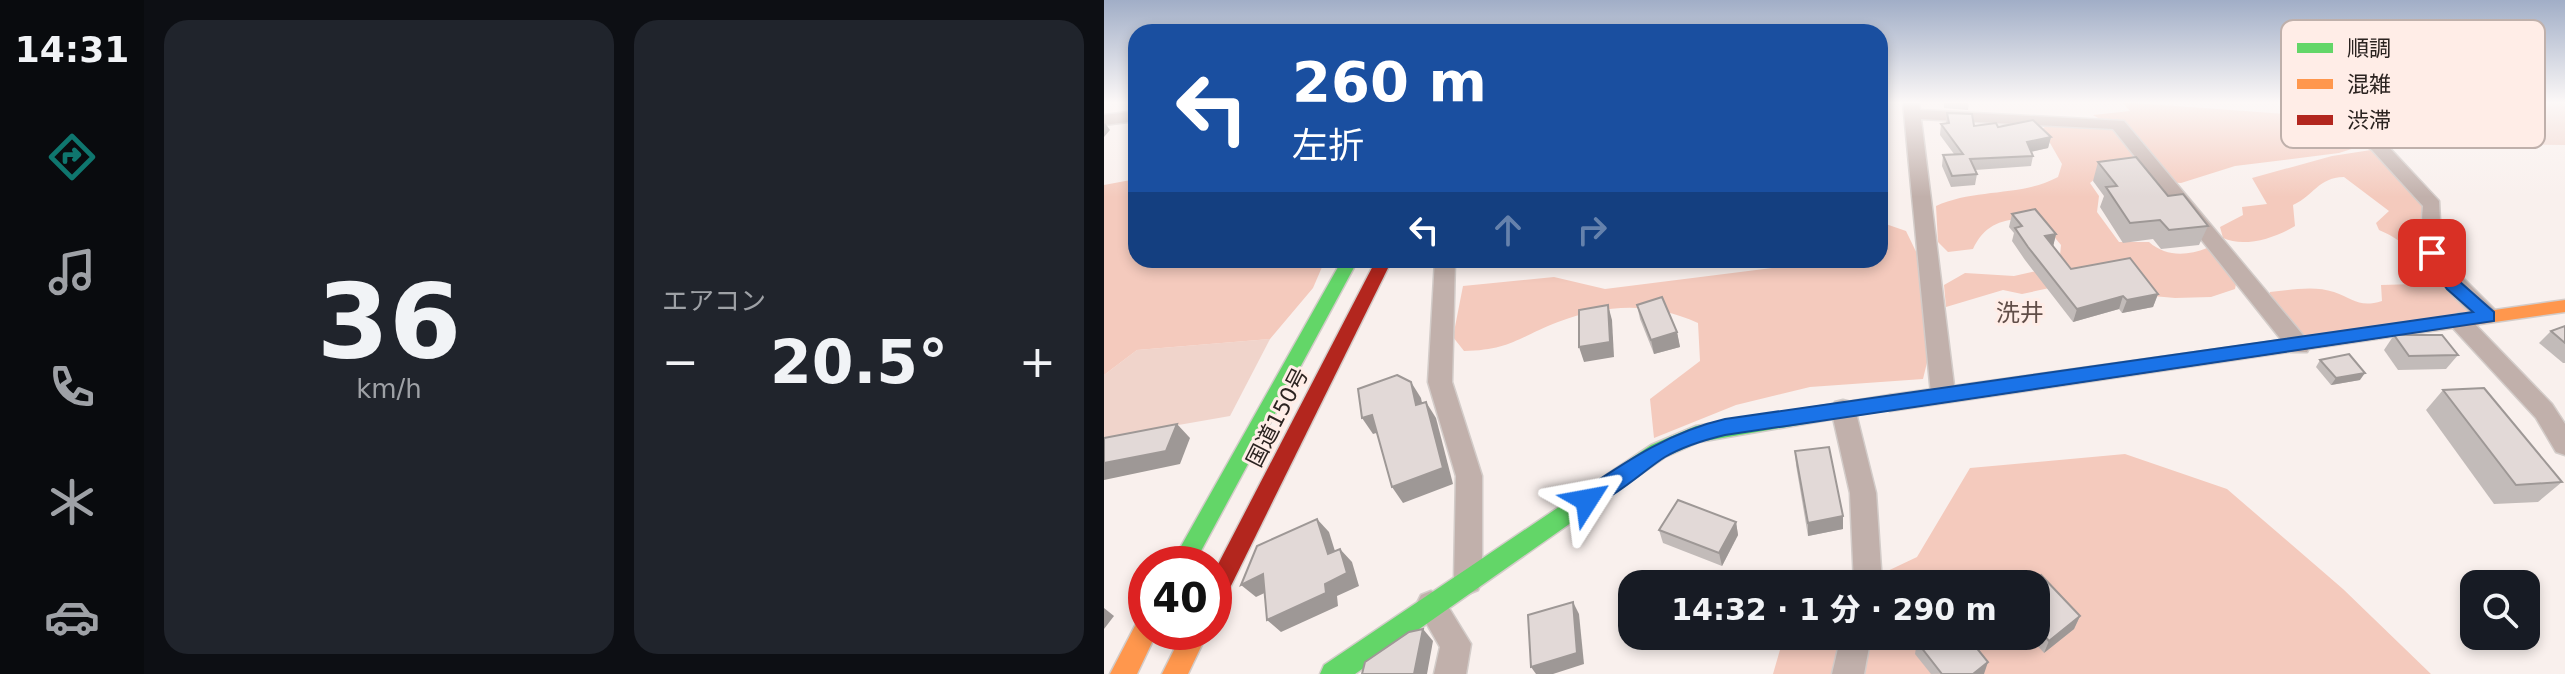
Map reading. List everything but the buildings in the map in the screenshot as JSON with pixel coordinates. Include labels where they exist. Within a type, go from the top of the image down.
[{"type":"main road","name":"国道150号","points":[[1192,546],[1346,268]]},
{"type":"main road","name":"国道150号","points":[[1232,560],[1380,268]]},
{"type":"main road","points":[[1333,674],[1658,451],[1696,434],[1943,394],[2565,306]]},
{"type":"main road","points":[[1123,674],[1136,650]]},
{"type":"main road","points":[[1175,674],[1187,650]]},
{"type":"street","points":[[1914,133],[1943,394]]},
{"type":"street","points":[[2126,133],[2299,346]]},
{"type":"street","points":[[2380,148],[2432,205],[2428,230],[2432,253],[2453,285],[2488,316]]},
{"type":"street","points":[[1445,268],[1440,382],[1469,476],[1468,581]]},
{"type":"street","points":[[2459,321],[2544,411],[2565,445]]},
{"type":"street","points":[[1843,409],[1863,493],[1867,570]]},
{"type":"street","points":[[1431,605],[1456,644],[1450,674]]},
{"type":"street","points":[[1848,674],[1853,650]]},
{"type":"shaded area","points":[[2045,133],[2281,133],[2281,148],[2355,148],[2339,153],[2235,166],[2181,183],[2097,177],[2090,183],[2099,196],[2097,212],[2119,242],[2149,242],[2177,254],[2207,248],[2220,255],[2237,279],[2235,289],[2211,297],[2175,298],[2054,287],[2022,294],[2003,290],[1946,307],[1944,285],[1965,273],[2014,276],[2059,266],[2061,245],[2041,221],[2020,219],[1992,226],[1978,239],[1973,249],[1948,252],[1938,242],[1936,206],[1951,200],[2044,183],[2058,177],[2062,164]]},
{"type":"shaded area","points":[[2545,133],[2565,133],[2565,145],[2545,145]]},
{"type":"shaded area","points":[[2371,150],[2423,196],[2432,253],[2485,317],[2305,347],[2267,312],[2270,292],[2318,289],[2357,302],[2374,303],[2382,301],[2381,285],[2416,284],[2428,274],[2407,248],[2379,230],[2376,223],[2389,211],[2344,177],[2328,180],[2293,205],[2295,226],[2278,234],[2250,242],[2231,241],[2223,238],[2220,227],[2243,215],[2242,207],[2267,204],[2252,178],[2332,156]]},
{"type":"shaded area","points":[[1128,180],[1128,268],[1322,268],[1313,288],[1270,339],[1137,350],[1104,375],[1104,185]]},
{"type":"shaded area","points":[[1888,225],[1906,231],[1922,264],[1923,309],[1932,342],[1923,379],[1810,387],[1736,405],[1654,438],[1650,399],[1700,361],[1698,323],[1663,311],[1611,309],[1576,316],[1493,348],[1464,351],[1453,337],[1463,286],[1554,277],[1605,289],[1771,268],[1888,268]]},
{"type":"shaded area","points":[[1270,339],[1230,416],[1104,438],[1104,375],[1137,350]]},
{"type":"shaded area","points":[[2125,454],[2227,489],[2343,589],[2431,674],[1773,674],[1780,650],[2050,650],[2050,570],[1890,570],[1917,557],[1970,468]]},
{"type":"traffic: fast","points":[[1192,546],[1346,268]]},
{"type":"traffic: fast","points":[[1333,674],[1658,451],[1696,434],[1890,403]]},
{"type":"traffic: slow","points":[[2396,330],[2565,306]]},
{"type":"traffic: slow","points":[[1123,674],[1136,650]]},
{"type":"traffic: slow","points":[[1175,674],[1187,650]]},
{"type":"traffic: jam","points":[[1232,560],[1380,268]]},
{"type":"traffic: jam","points":[[1890,403],[2396,330]]},
{"type":"district","name":"洗井","points":[[2020,313]]},
{"type":"route","points":[[1587,500],[1658,451],[1696,434],[1725,427],[2299,346],[2488,316],[2453,285],[2432,253]]}]
